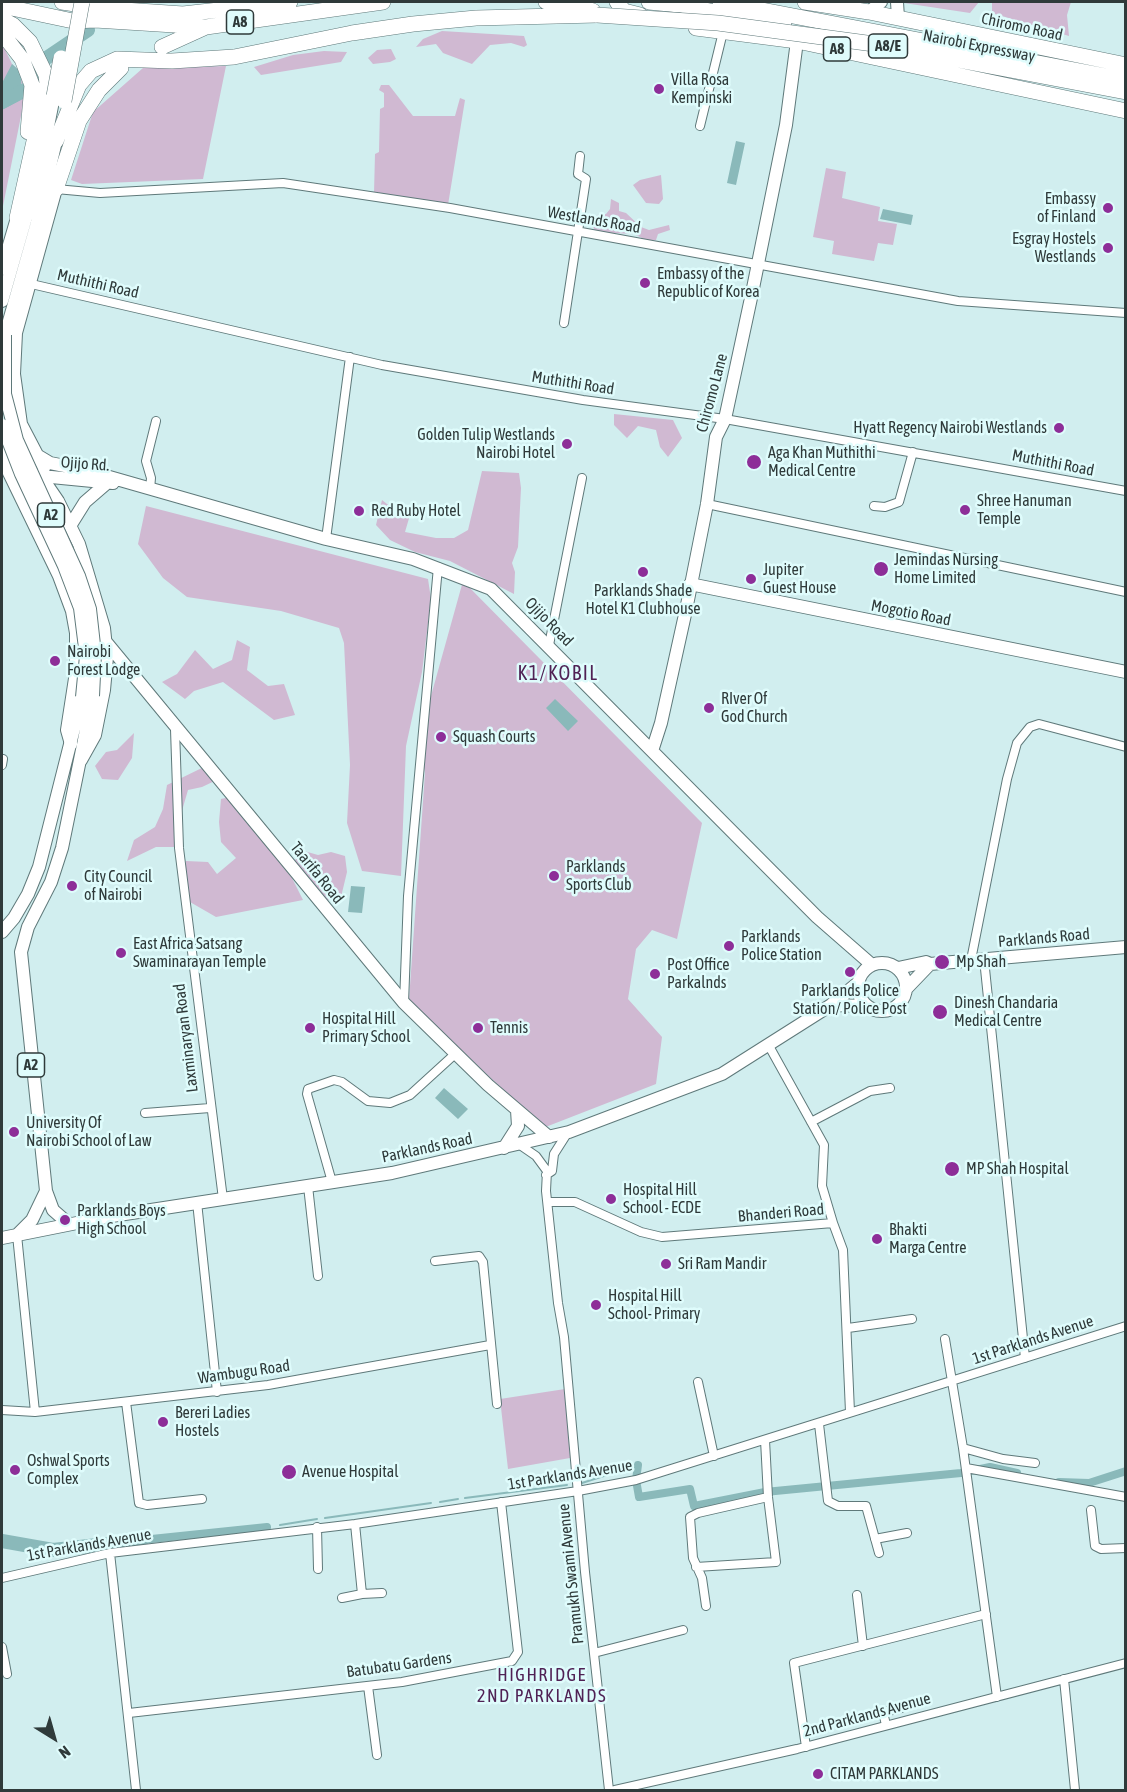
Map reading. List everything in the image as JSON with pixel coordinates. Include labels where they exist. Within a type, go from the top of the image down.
[{"type":"highway","name":"A8","points":[[62,2],[109,9],[183,14],[290,2]]},
{"type":"highway","points":[[56,141],[59,98],[72,2]]},
{"type":"highway","points":[[59,98],[82,2]]},
{"type":"highway","name":"A8","points":[[2,6],[85,22],[95,20],[206,27],[383,2]]},
{"type":"highway","name":"A8","points":[[546,2],[572,4],[622,20],[798,41],[1125,111]]},
{"type":"highway","points":[[617,2],[624,11],[705,29]]},
{"type":"highway","name":"Nairobi Expressway","points":[[649,2],[680,5],[1125,92]]},
{"type":"highway","name":"Nairobi Expressway","points":[[720,2],[943,43],[1125,80]]},
{"type":"highway","name":"Chiromo Road","points":[[805,2],[869,12],[1125,65]]},
{"type":"highway","points":[[56,141],[79,85],[91,71],[117,59],[172,61],[234,57],[383,28],[476,18],[629,15],[718,23],[874,44]]},
{"type":"highway","points":[[2,19],[23,33],[32,85],[29,130],[16,190],[17,218]]},
{"type":"highway","points":[[162,47],[206,27]]},
{"type":"highway","points":[[2,33],[28,55],[46,75],[44,102],[17,218]]},
{"type":"highway","points":[[56,189],[78,121],[99,90],[121,68]]},
{"type":"main road","points":[[869,12],[881,2]]},
{"type":"main road","points":[[897,2],[898,18]]},
{"type":"main road","name":"Chiromo Lane","points":[[652,751],[661,723],[707,504],[716,437],[725,419],[758,265],[786,125],[798,41]]},
{"type":"main road","points":[[2,301],[59,98]]},
{"type":"main road","name":"A2","points":[[46,1191],[23,982],[23,940],[56,870],[81,760],[95,654],[90,609],[80,576],[22,454],[9,414],[3,361],[5,335],[25,282],[56,141]]},
{"type":"main road","points":[[56,189],[25,282],[16,333],[14,374],[21,424],[44,468],[41,476],[58,501],[70,526],[95,592],[106,642],[106,675],[94,735],[81,760]]},
{"type":"main road","points":[[2,269],[17,218]]},
{"type":"main road","points":[[2,283],[8,264],[14,261]]},
{"type":"main road","name":"A2","points":[[2,425],[16,464],[64,566],[80,608],[88,697],[71,744],[39,867],[23,902],[2,933]]},
{"type":"main road","points":[[36,453],[26,448],[3,456],[59,576],[72,611],[76,633],[76,672],[67,724],[71,744]]},
{"type":"main road","name":"Ojijo Rd.","points":[[36,453],[50,463],[92,472],[120,482]]},
{"type":"main road","name":"Ojijo Rd.","points":[[2,474],[29,487],[38,484],[41,476],[107,483],[120,482]]},
{"type":"main road","name":"Ojijo Road","points":[[120,482],[326,539],[438,567],[491,589],[856,952],[872,964]]},
{"type":"main road","points":[[70,526],[85,502],[107,483]]},
{"type":"main road","name":"Mogotio Road","points":[[690,584],[1125,672]]},
{"type":"main road","name":"Taarifa Road","points":[[106,642],[175,729],[404,1003],[454,1054],[549,1137]]},
{"type":"main road","points":[[106,675],[118,674],[133,678]]},
{"type":"main road","name":"Parklands Road","points":[[898,968],[926,962],[930,964],[1125,947]]},
{"type":"main road","points":[[856,952],[861,1000],[874,1010],[889,1010],[901,1002],[907,988],[930,964]]},
{"type":"main road","points":[[859,979],[872,964],[890,963],[903,973],[907,988]]},
{"type":"main road","name":"Parklands Road","points":[[2,1238],[197,1202],[437,1164],[569,1132],[722,1074],[831,1005],[859,979]]},
{"type":"main road","points":[[831,1005],[867,1006]]},
{"type":"main road","points":[[504,1148],[518,1126],[517,1110]]},
{"type":"main road","points":[[46,1191],[53,1210],[69,1224]]},
{"type":"main road","points":[[17,1235],[37,1213],[46,1191]]},
{"type":"street","points":[[700,126],[723,32]]},
{"type":"street","points":[[564,323],[579,232],[577,225],[586,179],[578,174],[580,156]]},
{"type":"street","name":"Westlands Road","points":[[56,189],[100,193],[283,183],[450,208],[958,301],[1125,313]]},
{"type":"street","name":"Muthithi Road","points":[[25,282],[350,357],[550,394],[725,419],[1125,491]]},
{"type":"street","points":[[326,539],[350,357]]},
{"type":"street","points":[[150,489],[151,478],[146,461],[156,421]]},
{"type":"street","points":[[874,506],[891,506],[899,501],[913,452]]},
{"type":"street","points":[[549,645],[582,478]]},
{"type":"street","points":[[707,504],[1125,592]]},
{"type":"street","points":[[404,1003],[408,896],[438,567]]},
{"type":"street","points":[[1025,1358],[978,960],[1007,779],[1017,743],[1030,727],[1039,724],[1125,747]]},
{"type":"street","name":"Laxminaryan Road","points":[[175,729],[179,848],[223,1199]]},
{"type":"street","points":[[769,1046],[824,1145],[822,1186],[833,1223]]},
{"type":"street","points":[[332,1182],[308,1089],[334,1080],[342,1082],[368,1101],[390,1103],[410,1095],[454,1054]]},
{"type":"street","points":[[811,1122],[870,1091],[890,1088]]},
{"type":"street","points":[[145,1113],[210,1108]]},
{"type":"street","points":[[545,1175],[552,1171],[554,1154],[569,1132]]},
{"type":"street","name":"Pramukh Swami Avenue","points":[[520,1145],[541,1161],[547,1171],[545,1175],[558,1303],[564,1337],[609,1791]]},
{"type":"street","points":[[308,1186],[318,1276]]},
{"type":"street","points":[[197,1202],[217,1392]]},
{"type":"street","name":"Bhanderi Road","points":[[548,1202],[575,1202],[641,1232],[662,1237],[833,1223],[843,1250],[850,1412]]},
{"type":"street","points":[[17,1235],[35,1412]]},
{"type":"street","points":[[435,1261],[479,1256],[481,1258],[497,1404]]},
{"type":"street","points":[[848,1328],[912,1319]]},
{"type":"street","name":"1st Parklands Avenue","points":[[2,1578],[110,1553],[355,1524],[578,1491],[653,1475],[1125,1326]]},
{"type":"street","points":[[945,1339],[950,1382],[966,1468],[997,1697]]},
{"type":"street","name":"Wambugu Road","points":[[2,1410],[35,1412],[217,1392],[490,1346]]},
{"type":"street","points":[[698,1382],[714,1456]]},
{"type":"street","points":[[126,1402],[139,1503],[147,1505],[202,1500]]},
{"type":"street","points":[[819,1424],[828,1501],[838,1506],[866,1506],[879,1553]]},
{"type":"street","points":[[696,1568],[776,1562],[768,1497],[765,1440]]},
{"type":"street","points":[[963,1448],[1003,1459],[1035,1463]]},
{"type":"street","points":[[966,1468],[1125,1497]]},
{"type":"street","points":[[706,1606],[702,1578],[696,1568],[690,1517],[698,1513],[768,1497]]},
{"type":"street","name":"Batubatu Gardens","points":[[129,1713],[368,1686],[504,1663],[515,1658],[517,1641],[501,1502]]},
{"type":"street","points":[[1091,1510],[1095,1546],[1101,1549],[1125,1548]]},
{"type":"street","points":[[355,1524],[362,1594]]},
{"type":"street","points":[[317,1527],[318,1569]]},
{"type":"street","points":[[875,1539],[907,1533]]},
{"type":"street","points":[[110,1553],[136,1791]]},
{"type":"street","points":[[342,1598],[382,1593]]},
{"type":"street","points":[[857,1595],[863,1646]]},
{"type":"street","points":[[806,1747],[794,1663],[986,1614]]},
{"type":"street","points":[[594,1653],[683,1630]]},
{"type":"street","points":[[2,1647],[7,1674]]},
{"type":"street","name":"2nd Parklands Avenue","points":[[615,1791],[806,1747],[1125,1663]]},
{"type":"street","points":[[1064,1679],[1075,1791]]},
{"type":"street","points":[[368,1686],[377,1755]]},
{"type":"street","points":[[886,1725],[883,1712],[901,1708]]},
{"type":"shaded area","points":[[905,2],[979,2],[970,13]]},
{"type":"shaded area","points":[[992,2],[1071,2],[1067,15],[1069,36],[992,13]]},
{"type":"shaded area","points":[[442,31],[524,36],[527,45],[524,47],[511,43],[490,45],[472,64],[443,53],[436,44],[416,47],[423,39]]},
{"type":"shaded area","points":[[2,43],[12,64],[22,73],[24,101],[2,211]]},
{"type":"shaded area","points":[[391,49],[396,59],[390,62],[373,64],[368,58],[377,50]]},
{"type":"shaded area","points":[[324,51],[347,52],[341,62],[261,75],[254,67],[293,55]]},
{"type":"shaded area","points":[[226,66],[203,179],[82,184],[71,180],[93,112],[143,68]]},
{"type":"shaded area","points":[[381,85],[389,85],[413,116],[455,116],[460,98],[465,100],[448,205],[374,193],[375,154],[379,152],[380,109],[384,107],[384,93],[379,90]]},
{"type":"shaded area","points":[[826,168],[846,172],[842,198],[880,207],[878,221],[897,224],[893,245],[878,243],[874,261],[832,254],[834,241],[813,237]]},
{"type":"shaded area","points":[[661,175],[663,199],[659,204],[646,203],[633,185],[640,180]]},
{"type":"shaded area","points":[[611,199],[619,203],[619,211],[626,213],[641,227],[649,230],[669,225],[670,230],[658,234],[656,240],[646,240],[634,234],[595,232],[592,223],[597,215],[606,214],[610,209]]},
{"type":"shaded area","points":[[614,414],[673,420],[682,438],[668,457],[660,447],[656,430],[638,426],[627,438],[614,425]]},
{"type":"shaded area","points":[[482,471],[519,473],[521,488],[518,547],[512,563],[515,572],[514,594],[450,561],[415,552],[390,540],[376,525],[382,500],[392,508],[412,508],[405,532],[436,538],[454,538],[468,530]]},
{"type":"shaded area","points":[[146,506],[428,579],[431,599],[422,672],[406,746],[401,876],[362,871],[347,823],[350,765],[344,643],[339,628],[281,611],[187,597],[163,578],[138,544]]},
{"type":"shaded area","name":"Parklands Sports Club","points":[[463,581],[702,823],[677,939],[652,930],[636,949],[628,999],[662,1037],[656,1084],[543,1128],[409,1000],[425,773],[419,739]]},
{"type":"shaded area","points":[[237,640],[250,647],[247,670],[268,686],[284,684],[295,715],[274,720],[223,682],[194,691],[185,699],[162,682],[177,674],[195,650],[213,669],[232,660]]},
{"type":"shaded area","points":[[134,733],[132,758],[118,780],[102,779],[95,766],[106,752],[117,750]]},
{"type":"shaded area","points":[[210,764],[223,777],[202,787],[188,790],[181,814],[180,847],[156,847],[127,861],[134,840],[155,827],[163,809],[167,785]]},
{"type":"shaded area","points":[[239,795],[273,840],[303,900],[216,917],[190,902],[183,885],[186,861],[208,862],[217,874],[236,858],[221,842],[219,822],[221,799]]},
{"type":"shaded area","points":[[304,851],[318,855],[331,852],[345,856],[347,872],[341,897],[325,901],[293,862]]},
{"type":"shaded area","points":[[565,1389],[570,1458],[508,1469],[500,1399]]},
{"type":"water","points":[[12,64],[22,73],[20,100],[2,110],[2,83]]},
{"type":"water","points":[[736,141],[745,143],[736,185],[727,183]]},
{"type":"water","points":[[883,209],[913,215],[911,225],[880,219]]},
{"type":"water","points":[[555,699],[578,721],[568,731],[546,708]]},
{"type":"water","points":[[351,886],[365,887],[362,913],[348,912]]},
{"type":"water","points":[[444,1088],[468,1109],[458,1119],[435,1098]]},
{"type":"waterway","points":[[2,102],[27,89],[45,59],[88,30]]},
{"type":"waterway","points":[[582,1483],[638,1465]]},
{"type":"waterway","points":[[638,1465],[636,1480],[639,1497],[690,1489],[694,1506],[765,1492],[961,1473],[990,1467],[1017,1473]]},
{"type":"waterway","points":[[1059,1482],[1089,1483],[1126,1471]]},
{"type":"waterway","points":[[465,1498],[567,1485]]},
{"type":"waterway","points":[[440,1502],[458,1499]]},
{"type":"waterway","points":[[325,1518],[431,1503]]},
{"type":"waterway","points":[[280,1525],[317,1519]]},
{"type":"waterway","points":[[142,1540],[267,1527]]},
{"type":"waterway","points":[[2,1541],[53,1550],[142,1540]]},
{"type":"place","name":"Villa Rosa Kempinski","points":[[659,89]]},
{"type":"place","name":"Embassy of Finland","points":[[1108,208]]},
{"type":"place","name":"Esgray Hostels Westlands","points":[[1108,248]]},
{"type":"place","name":"Embassy of the Republic of Korea","points":[[645,283]]},
{"type":"place","name":"Hyatt Regency Nairobi Westlands","points":[[1059,428]]},
{"type":"place","name":"Golden Tulip Westlands Nairobi Hotel","points":[[567,444]]},
{"type":"place","name":"Aga Khan Muthithi Medical Centre","points":[[754,462]]},
{"type":"place","name":"Shree Hanuman Temple","points":[[965,510]]},
{"type":"place","name":"Red Ruby Hotel","points":[[359,511]]},
{"type":"place","name":"Jemindas Nursing Home Limited","points":[[881,569]]},
{"type":"place","name":"Parklands Shade Hotel K1 Clubhouse","points":[[643,572]]},
{"type":"place","name":"Jupiter Guest House","points":[[751,579]]},
{"type":"place","name":"Nairobi Forest Lodge","points":[[55,661]]},
{"type":"place","name":"RIver Of God Church","points":[[709,708]]},
{"type":"place","name":"Squash Courts","points":[[441,737]]},
{"type":"place","name":"Parklands Sports Club","points":[[554,876]]},
{"type":"place","name":"City Council of Nairobi","points":[[72,886]]},
{"type":"place","name":"Parklands Police Station","points":[[729,946]]},
{"type":"place","name":"East Africa Satsang Swaminarayan Temple","points":[[121,953]]},
{"type":"place","name":"Mp Shah","points":[[942,962]]},
{"type":"place","name":"Parklands Police Station/ Police Post","points":[[850,972]]},
{"type":"place","name":"Post Office Parkalnds","points":[[655,974]]},
{"type":"place","name":"Dinesh Chandaria Medical Centre","points":[[940,1012]]},
{"type":"place","name":"Hospital Hill Primary School","points":[[310,1028]]},
{"type":"place","name":"Tennis","points":[[478,1028]]},
{"type":"place","name":"University Of Nairobi School of Law","points":[[14,1132]]},
{"type":"place","name":"MP Shah Hospital","points":[[952,1169]]},
{"type":"place","name":"Hospital Hill School - ECDE","points":[[611,1199]]},
{"type":"place","name":"Parklands Boys High School","points":[[65,1220]]},
{"type":"place","name":"Bhakti Marga Centre","points":[[877,1239]]},
{"type":"place","name":"Sri Ram Mandir","points":[[666,1264]]},
{"type":"place","name":"Hospital Hill School- Primary","points":[[596,1305]]},
{"type":"place","name":"Bereri Ladies Hostels","points":[[163,1422]]},
{"type":"place","name":"Oshwal Sports Complex","points":[[15,1470]]},
{"type":"place","name":"Avenue Hospital","points":[[289,1472]]},
{"type":"place","name":"CITAM PARKLANDS","points":[[818,1774]]},
{"type":"district","name":"K1/KOBIL","points":[[558,674]]},
{"type":"district","name":"HIGHRIDGE 2ND PARKLANDS","points":[[542,1685]]}]
